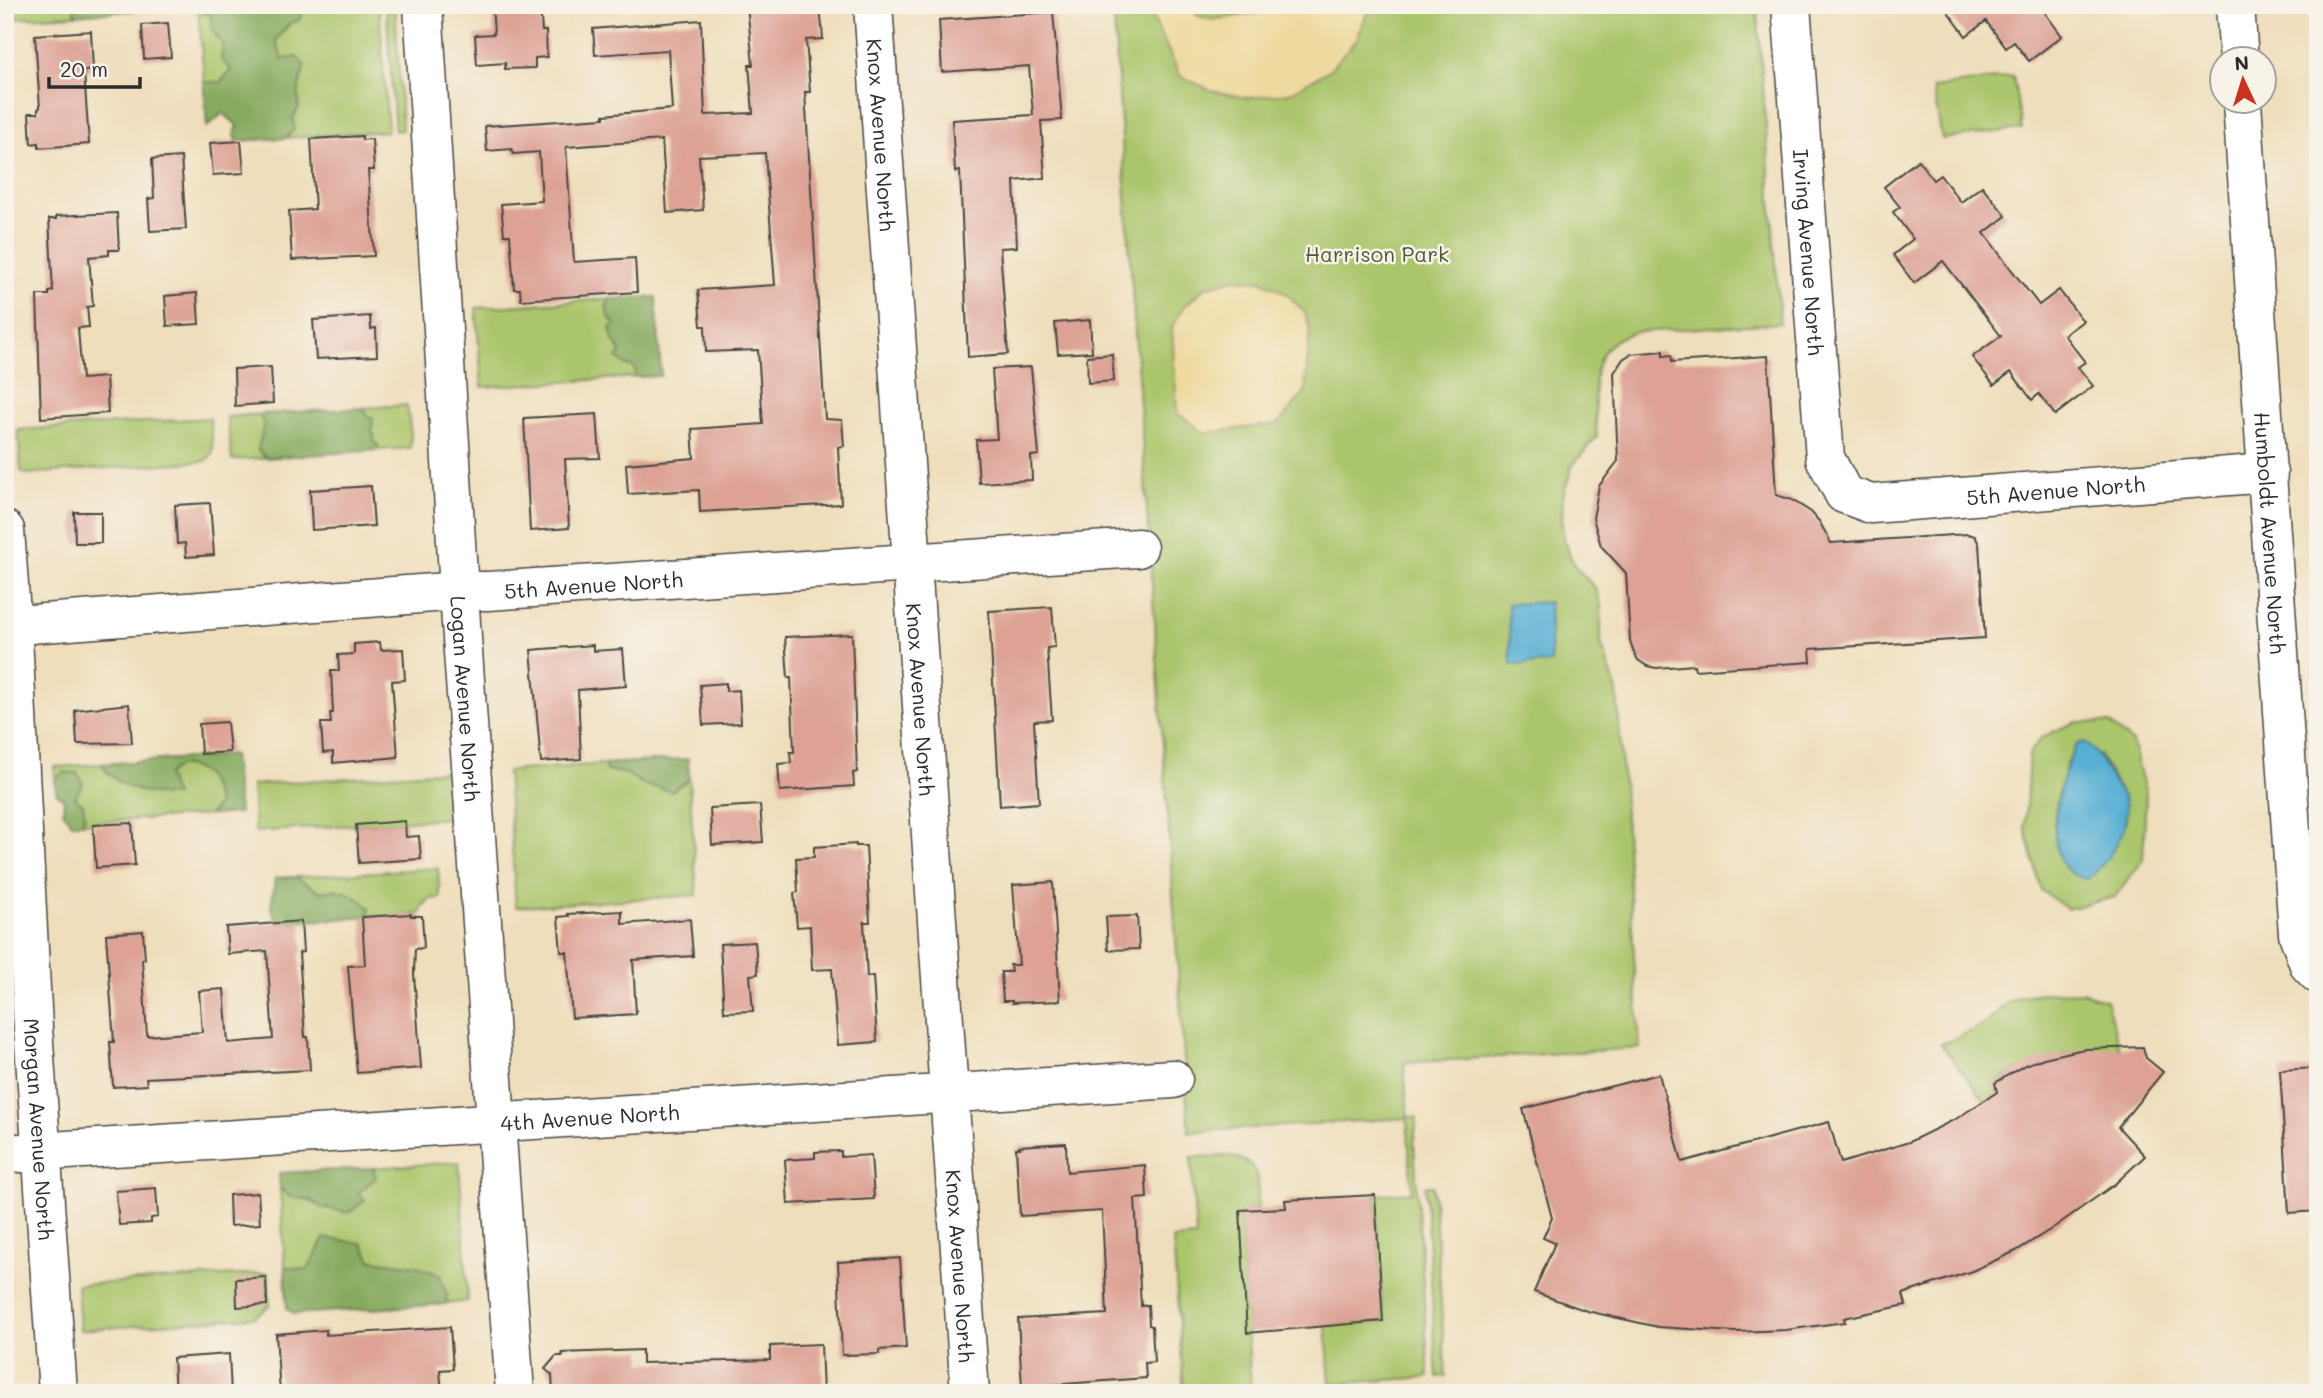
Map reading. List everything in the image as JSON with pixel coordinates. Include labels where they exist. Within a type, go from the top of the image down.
[{"type":"street","name":"Logan Avenue North","points":[[423,5],[459,591],[515,1393]]},
{"type":"street","name":"Knox Avenue North","points":[[873,5],[970,1393]]},
{"type":"street","name":"Irving Avenue North","points":[[1791,5],[1825,458],[1844,495]]},
{"type":"street","points":[[2235,5],[2238,46]]},
{"type":"street","name":"Humboldt Avenue North","points":[[2243,116],[2298,934],[2313,970]]},
{"type":"street","name":"5th Avenue North","points":[[1844,495],[1871,504],[2268,473]]},
{"type":"street","name":"Morgan Avenue North","points":[[5,530],[23,1153],[58,1393]]},
{"type":"street","name":"5th Avenue North","points":[[8,626],[459,591],[1138,548]]},
{"type":"street","name":"4th Avenue North","points":[[23,1153],[1173,1079]]},
{"type":"green space","points":[[5,5],[74,5],[75,15],[5,19]]},
{"type":"green space","points":[[74,5],[181,5],[181,7],[75,15]]},
{"type":"green space","points":[[198,5],[203,5],[204,13],[211,15],[211,28],[224,45],[231,70],[221,82],[204,82]]},
{"type":"green space","points":[[203,5],[311,5],[311,8],[303,9],[299,21],[289,23],[276,40],[282,59],[297,57],[305,66],[299,86],[298,107],[293,117],[294,130],[285,138],[237,141],[234,134],[238,126],[223,113],[207,127],[204,82],[221,82],[231,70],[221,59],[223,45],[211,28],[211,15],[203,13]]},
{"type":"green space","points":[[311,5],[379,5],[388,131],[285,138],[294,130],[293,117],[299,107],[299,86],[305,66],[282,59],[276,40],[303,9],[310,8]]},
{"type":"green space","points":[[386,5],[395,5],[402,130],[395,131]]},
{"type":"green space","name":"Harrison Park","points":[[1113,5],[1757,5],[1780,323],[1636,332],[1619,338],[1607,348],[1596,373],[1594,388],[1597,436],[1572,466],[1563,496],[1564,541],[1574,565],[1596,589],[1601,606],[1601,643],[1617,692],[1640,1048],[1404,1063],[1408,1117],[1417,1117],[1414,1142],[1429,1377],[1330,1384],[1326,1325],[1383,1321],[1375,1195],[1412,1192],[1407,1118],[1189,1132]]},
{"type":"green space","points":[[2013,76],[2022,129],[1942,139],[1933,88]]},
{"type":"green space","points":[[656,297],[661,376],[636,377],[634,367],[625,365],[617,358],[621,352],[613,340],[610,328],[615,325],[608,316],[607,306],[610,299]]},
{"type":"green space","points":[[610,299],[606,305],[616,325],[613,340],[635,367],[636,377],[482,387],[476,308]]},
{"type":"green space","points":[[407,405],[410,448],[377,450],[378,445],[374,442],[363,408]]},
{"type":"green space","points":[[363,408],[368,416],[373,418],[372,433],[375,436],[374,442],[378,445],[377,450],[266,458],[258,450],[264,424],[261,414]]},
{"type":"green space","points":[[261,414],[264,424],[258,450],[266,458],[232,460],[227,417]]},
{"type":"green space","points":[[210,418],[213,453],[206,461],[26,474],[21,471],[18,430]]},
{"type":"green space","points":[[2075,722],[2109,723],[2132,742],[2146,794],[2143,860],[2115,897],[2067,909],[2041,890],[2025,827],[2029,754],[2042,737]],"holes":[[[2100,755],[2125,801],[2124,826],[2054,825],[2068,759]]]},
{"type":"green space","points":[[233,755],[239,813],[210,815],[218,804],[206,776],[196,769],[179,765],[167,775],[175,796],[165,796],[124,785],[102,764]]},
{"type":"green space","points":[[688,759],[689,779],[672,791],[645,785],[625,773],[607,771],[604,764]]},
{"type":"green space","points":[[102,764],[108,774],[174,796],[167,775],[179,765],[196,769],[206,777],[218,804],[209,815],[81,823],[85,817],[63,772],[55,780],[54,767]]},
{"type":"green space","points":[[604,764],[607,771],[625,773],[645,785],[672,791],[689,779],[697,895],[516,907],[507,771]]},
{"type":"green space","points":[[446,771],[449,818],[255,832],[252,785]]},
{"type":"green space","points":[[63,772],[77,773],[83,783],[75,797],[83,804],[85,817],[81,823],[71,823],[63,811],[64,800],[56,792],[55,780]]},
{"type":"green space","points":[[438,868],[440,898],[430,899],[422,907],[420,914],[367,917],[337,889],[321,892],[295,877]]},
{"type":"green space","points":[[295,877],[321,892],[342,891],[353,895],[370,908],[367,917],[278,923],[271,908],[275,878]]},
{"type":"green space","points":[[2083,992],[2106,1000],[2120,1049],[2069,1053],[2041,1060],[1995,1082],[1997,1092],[1985,1101],[1941,1044],[1981,1026],[2006,1004],[2024,996]]},
{"type":"green space","points":[[1227,1156],[1247,1162],[1256,1173],[1257,1180],[1258,1209],[1240,1211],[1251,1389],[1184,1393],[1173,1239],[1196,1237],[1191,1157]]},
{"type":"green space","points":[[459,1162],[468,1301],[446,1304],[447,1295],[443,1288],[417,1266],[371,1260],[338,1241],[324,1238],[308,1270],[285,1267],[280,1188],[320,1207],[365,1200],[358,1193],[375,1178],[373,1168]]},
{"type":"green space","points":[[373,1168],[376,1178],[358,1193],[365,1200],[349,1213],[320,1207],[313,1201],[289,1196],[280,1188],[279,1173]]},
{"type":"green space","points":[[1425,1186],[1433,1186],[1446,1376],[1437,1377]]},
{"type":"green space","points":[[324,1238],[362,1243],[371,1260],[417,1266],[440,1275],[447,1295],[446,1304],[295,1314],[287,1309],[285,1267],[308,1270]]},
{"type":"green space","points":[[268,1273],[270,1306],[255,1317],[80,1330],[77,1285]]},
{"type":"sand","points":[[1152,5],[1192,5],[1196,15],[1211,20],[1272,11],[1286,5],[1370,5],[1357,39],[1329,70],[1289,93],[1247,98],[1213,91],[1181,77],[1153,18]]},
{"type":"sand","points":[[1234,279],[1262,281],[1287,294],[1305,313],[1310,330],[1305,392],[1278,424],[1205,433],[1177,413],[1172,327],[1184,307],[1205,287]]},
{"type":"water","points":[[1549,602],[1551,663],[1511,665],[1508,604]]},
{"type":"water","points":[[2084,742],[2102,762],[2123,796],[2126,810],[2126,821],[2111,854],[2088,879],[2071,873],[2061,860],[2056,842],[2055,820],[2063,777],[2070,758],[2077,744]]},
{"type":"building","points":[[492,5],[540,5],[542,31],[546,31],[547,57],[535,58],[535,68],[505,69],[505,63],[477,65],[475,35],[494,34]]},
{"type":"building","points":[[747,5],[820,5],[823,39],[806,40],[810,92],[805,92],[825,419],[842,420],[844,446],[838,447],[841,504],[700,512],[699,490],[628,494],[626,464],[694,458],[692,429],[763,424],[758,350],[706,352],[705,326],[701,326],[698,290],[775,285],[765,153],[699,156],[703,210],[667,213],[662,140],[566,147],[574,262],[635,258],[637,292],[521,300],[520,289],[514,289],[510,235],[504,235],[501,204],[542,201],[539,152],[513,154],[512,149],[487,151],[485,126],[604,118],[604,115],[672,109],[668,50],[595,55],[593,29],[701,20],[705,115],[753,113],[749,65],[753,65]]},
{"type":"building","points":[[1943,5],[2039,5],[2062,36],[2029,61],[2014,42],[2006,48],[1986,21],[1966,36]]},
{"type":"building","points":[[1053,12],[1062,120],[1041,121],[1045,178],[1014,181],[1017,247],[1000,248],[1008,354],[968,357],[960,171],[955,172],[952,120],[1033,115],[1029,66],[942,72],[939,20]]},
{"type":"building","points":[[168,23],[171,57],[144,59],[142,25]]},
{"type":"building","points":[[91,31],[93,70],[84,71],[89,144],[39,148],[39,143],[31,144],[29,113],[38,113],[40,108],[35,35]]},
{"type":"building","points":[[362,136],[362,140],[372,139],[374,170],[368,170],[374,256],[292,260],[289,211],[315,209],[311,139]]},
{"type":"building","points":[[241,141],[244,173],[213,175],[210,143]]},
{"type":"building","points":[[181,157],[186,229],[150,231],[148,199],[154,198],[152,159]]},
{"type":"building","points":[[1918,160],[1933,180],[1940,175],[1961,202],[1982,186],[2006,216],[1984,233],[2004,260],[2039,305],[2059,290],[2083,321],[2064,335],[2085,362],[2078,367],[2093,386],[2055,415],[2039,394],[2032,400],[2011,372],[1994,385],[1972,357],[2001,336],[1943,261],[1914,283],[1893,255],[1913,239],[1893,212],[1900,207],[1884,187]]},
{"type":"building","points":[[117,213],[119,250],[109,250],[109,255],[89,257],[93,306],[87,307],[89,327],[78,328],[82,379],[106,377],[108,413],[41,418],[37,295],[49,295],[49,292],[53,291],[49,219],[56,219],[56,216]]},
{"type":"building","points":[[197,293],[199,324],[167,326],[165,296]]},
{"type":"building","points":[[370,316],[371,329],[376,328],[377,356],[316,359],[313,320]]},
{"type":"building","points":[[1090,320],[1092,352],[1058,354],[1055,323]]},
{"type":"building","points":[[1663,351],[1663,356],[1671,355],[1672,362],[1768,356],[1776,495],[1792,500],[1811,512],[1831,543],[1968,534],[1975,536],[1979,544],[1985,638],[1810,649],[1811,662],[1695,670],[1694,665],[1656,668],[1638,660],[1630,641],[1626,573],[1601,546],[1593,518],[1599,486],[1618,461],[1614,373],[1623,359],[1631,354]]},
{"type":"building","points":[[1112,354],[1114,381],[1088,383],[1087,356]]},
{"type":"building","points":[[271,367],[273,403],[235,406],[234,369]]},
{"type":"building","points":[[1031,367],[1039,455],[1031,456],[1032,480],[979,483],[976,440],[997,439],[992,369]]},
{"type":"building","points":[[597,414],[600,458],[565,459],[569,528],[530,531],[524,418]]},
{"type":"building","points":[[371,486],[374,526],[312,530],[310,490]]},
{"type":"building","points":[[210,503],[214,555],[186,557],[185,543],[177,544],[175,505]]},
{"type":"building","points":[[74,512],[101,512],[101,543],[75,543]]},
{"type":"building","points":[[1052,607],[1055,647],[1047,648],[1052,720],[1034,721],[1039,803],[1000,806],[989,611]]},
{"type":"building","points":[[852,634],[857,772],[853,773],[854,786],[780,791],[778,764],[791,763],[790,752],[794,752],[791,678],[788,678],[785,637]]},
{"type":"building","points":[[380,642],[381,650],[403,649],[405,680],[392,681],[398,757],[333,763],[333,752],[323,753],[321,723],[331,723],[330,713],[333,713],[331,671],[339,671],[338,655],[354,654],[354,644]]},
{"type":"building","points":[[593,645],[593,651],[623,649],[626,686],[578,690],[581,759],[541,762],[531,650]]},
{"type":"building","points":[[726,683],[726,691],[739,690],[741,723],[703,725],[700,685]]},
{"type":"building","points":[[129,704],[132,743],[77,744],[75,710]]},
{"type":"building","points":[[227,722],[230,752],[201,754],[199,724]]},
{"type":"building","points":[[760,805],[763,842],[712,845],[710,808]]},
{"type":"building","points":[[405,821],[406,837],[419,836],[421,859],[359,863],[356,825]]},
{"type":"building","points":[[132,823],[135,865],[96,868],[93,825]]},
{"type":"building","points":[[856,844],[866,846],[870,922],[864,922],[867,977],[873,976],[877,1042],[838,1045],[832,969],[812,970],[810,926],[797,927],[794,893],[798,892],[796,858],[814,857],[814,847]]},
{"type":"building","points":[[1053,882],[1060,1001],[1003,1001],[1001,972],[1011,972],[1010,965],[1019,965],[1013,885]]},
{"type":"building","points":[[622,911],[622,924],[690,919],[693,956],[633,960],[636,1014],[572,1018],[567,952],[561,952],[558,917]]},
{"type":"building","points":[[411,914],[422,916],[424,948],[415,949],[414,974],[421,1068],[357,1073],[348,966],[365,965],[362,917]]},
{"type":"building","points":[[1137,916],[1139,949],[1108,950],[1106,917]]},
{"type":"building","points":[[301,921],[303,952],[299,953],[310,1070],[146,1078],[147,1085],[113,1087],[110,1042],[114,1042],[106,934],[143,931],[147,1036],[202,1032],[199,991],[224,989],[228,1043],[273,1039],[267,951],[228,954],[226,927]]},
{"type":"building","points":[[755,942],[758,974],[750,975],[753,1011],[724,1012],[720,944]]},
{"type":"building","points":[[2143,1047],[2146,1058],[2163,1072],[2118,1127],[2145,1156],[2115,1184],[2053,1228],[2016,1251],[1972,1271],[1903,1294],[1906,1305],[1844,1318],[1845,1322],[1786,1330],[1735,1332],[1658,1327],[1587,1311],[1534,1292],[1555,1243],[1543,1238],[1552,1218],[1523,1109],[1659,1074],[1682,1162],[1829,1122],[1841,1163],[1909,1142],[1956,1119],[1997,1092],[1995,1083],[2025,1065],[2084,1049]]},
{"type":"building","points":[[2318,1068],[2318,1211],[2289,1213],[2280,1070]]},
{"type":"building","points":[[1066,1143],[1067,1172],[1145,1165],[1147,1198],[1135,1199],[1141,1306],[1148,1305],[1149,1325],[1152,1326],[1154,1362],[1145,1363],[1146,1378],[1022,1387],[1018,1319],[1107,1314],[1102,1211],[1020,1216],[1016,1148]]},
{"type":"building","points":[[841,1151],[841,1157],[871,1155],[874,1199],[788,1204],[785,1160],[815,1158],[815,1152]]},
{"type":"building","points":[[156,1188],[158,1217],[151,1218],[151,1223],[119,1225],[116,1191]]},
{"type":"building","points":[[258,1193],[260,1224],[230,1226],[229,1195]]},
{"type":"building","points":[[1375,1195],[1383,1321],[1247,1333],[1240,1210],[1286,1208],[1285,1200]]},
{"type":"building","points":[[900,1258],[906,1348],[879,1350],[879,1354],[842,1355],[838,1262]]},
{"type":"building","points":[[266,1277],[267,1305],[237,1307],[236,1279]]},
{"type":"building","points":[[450,1327],[453,1369],[440,1370],[442,1393],[280,1393],[276,1334],[326,1330],[326,1335]]},
{"type":"building","points":[[821,1344],[823,1393],[553,1393],[552,1375],[545,1369],[556,1356],[563,1356],[562,1353],[642,1350],[642,1363],[770,1360],[770,1346]]},
{"type":"building","points":[[229,1354],[231,1393],[175,1393],[173,1358]]}]
